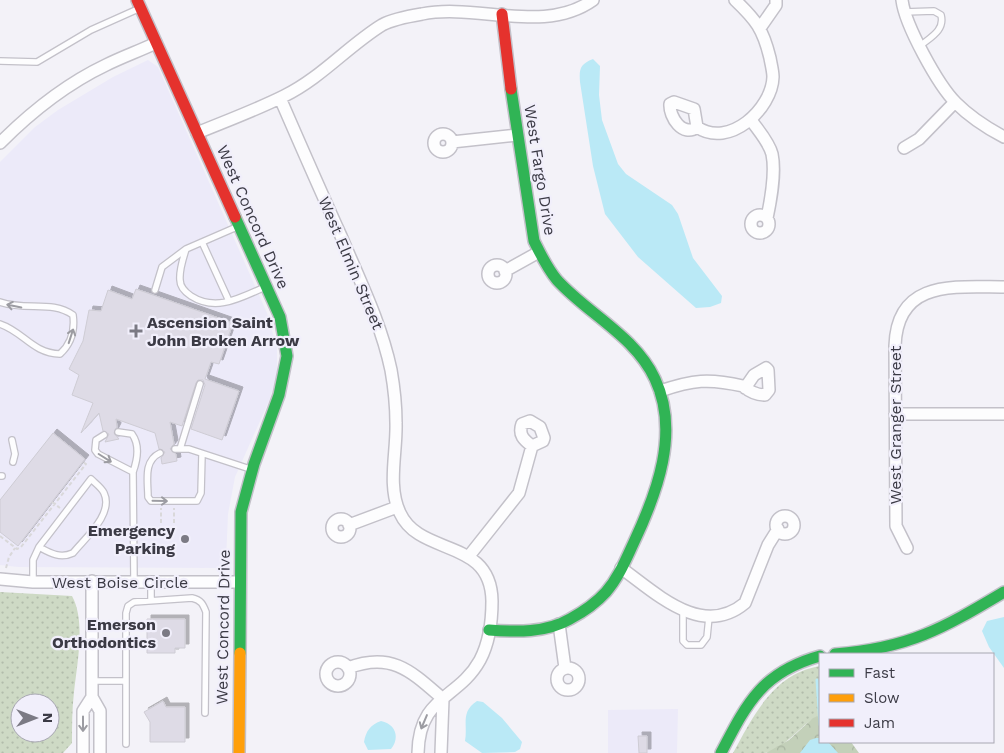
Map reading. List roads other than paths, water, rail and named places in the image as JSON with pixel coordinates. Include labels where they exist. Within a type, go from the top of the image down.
[{"type":"street","points":[[197,133],[280,98],[331,66],[384,24],[451,6],[502,14],[538,16],[565,13],[586,5],[593,0]]},
{"type":"street","points":[[697,127],[709,133],[726,132],[751,120],[769,96],[773,77],[764,34],[751,15],[735,0]]},
{"type":"street","points":[[760,28],[776,5],[776,0]]},
{"type":"street","name":"West Concord Drive","points":[[138,4],[280,317],[286,356],[280,395],[252,470],[241,512],[239,753]]},
{"type":"street","points":[[903,6],[920,46],[955,102],[982,124],[1004,137]]},
{"type":"street","name":"West Fargo Drive","points":[[490,630],[518,632],[547,628],[558,624],[594,602],[607,591],[621,568],[647,516],[662,466],[666,424],[660,391],[655,378],[636,349],[563,286],[538,252],[533,239],[517,135],[502,14]]},
{"type":"street","points":[[0,143],[20,123],[70,86],[105,65],[156,43]]},
{"type":"street","name":"West Elmin Street","points":[[280,98],[380,324],[392,372],[396,422],[394,488],[397,507],[408,524],[419,534],[469,556],[480,565],[490,585],[492,600],[490,630],[480,660],[470,674],[429,710],[422,725],[418,753]]},
{"type":"street","points":[[904,148],[919,139],[955,102]]},
{"type":"street","points":[[751,120],[768,144],[772,154],[770,205],[767,218]]},
{"type":"street","points":[[452,142],[517,135]]},
{"type":"street","points":[[505,271],[538,252]]},
{"type":"street","name":"West Granger Street","points":[[907,548],[896,526],[896,330],[901,317],[911,303],[921,295],[935,290],[1004,287]]},
{"type":"street","points":[[660,391],[690,381],[705,380],[725,382],[745,388]]},
{"type":"street","points":[[895,414],[1004,414]]},
{"type":"street","points":[[469,556],[520,493],[532,446]]},
{"type":"street","points":[[349,525],[397,507]]},
{"type":"street","points":[[621,568],[683,611],[698,617],[709,617],[740,608],[745,603],[768,545],[778,529]]},
{"type":"street","name":"West Boise Circle","points":[[0,579],[33,582],[240,582]]},
{"type":"street","points":[[83,753],[83,711],[92,697],[93,681],[92,581]]},
{"type":"street","points":[[852,653],[886,651],[949,624],[1004,592]]},
{"type":"street","points":[[558,624],[565,668]]},
{"type":"street","points":[[908,642],[911,653]]},
{"type":"street","points":[[721,753],[745,709],[769,679],[786,666],[819,656]]},
{"type":"street","points":[[348,668],[371,661],[392,662],[413,673],[443,699],[441,753]]},
{"type":"street","points":[[92,697],[100,711],[100,753]]},
{"type":"lane","points":[[0,61],[37,62],[138,4]]},
{"type":"lane","points":[[903,6],[934,11],[941,15],[943,22],[940,30],[920,46]]},
{"type":"lane","points":[[154,290],[162,267],[186,249],[239,226]]},
{"type":"lane","points":[[202,242],[229,302]]},
{"type":"lane","points":[[186,249],[180,282],[184,291],[199,301],[210,304],[229,302],[266,287]]},
{"type":"lane","points":[[0,302],[15,307],[49,306],[64,309],[73,315],[74,326],[71,340],[60,354],[49,353],[36,348],[18,332],[0,324]]},
{"type":"lane","points":[[200,384],[178,449],[189,449],[252,470]]},
{"type":"lane","points":[[118,432],[127,432],[136,439],[136,462],[133,472],[134,581]]},
{"type":"lane","points":[[104,435],[96,440],[98,454],[133,472]]},
{"type":"lane","points":[[12,440],[15,454],[13,462]]},
{"type":"lane","points":[[160,453],[152,456],[148,465],[148,497],[151,501],[197,501],[201,493],[202,454]]},
{"type":"lane","points":[[33,582],[33,560],[39,547],[91,479],[104,492],[107,504],[101,519],[73,553],[56,556],[39,547]]},
{"type":"lane","points":[[151,581],[151,599]]},
{"type":"lane","points":[[126,744],[126,614],[128,606],[134,602],[151,599],[192,598],[204,604],[206,612],[205,713]]},
{"type":"lane","points":[[683,611],[683,641],[687,644],[701,645],[707,637],[709,617]]},
{"type":"lane","points":[[93,681],[126,681]]},
{"type":"water","points":[[593,59],[600,66],[599,95],[602,120],[618,164],[626,174],[672,205],[678,214],[693,258],[722,296],[721,303],[710,307],[696,308],[638,257],[605,214],[593,166],[580,82],[581,68],[585,63]]},
{"type":"water","points":[[1004,617],[1004,668],[989,647],[982,631],[987,621]]},
{"type":"water","points":[[477,701],[483,702],[502,718],[522,742],[520,749],[515,752],[482,753],[465,741],[468,710]]},
{"type":"water","points":[[381,721],[393,728],[396,736],[394,745],[391,749],[368,750],[364,742],[366,735],[374,724]]},
{"type":"water","points":[[819,738],[819,743],[829,743],[838,753],[800,753],[810,740]]},
{"type":"waterway","points":[[817,680],[819,710]]},
{"type":"place","name":"Ascension Saint John Broken Arrow","points":[[136,331]]},
{"type":"place","name":"Emergency Parking","points":[[185,539]]},
{"type":"place","name":"Emerson Orthodontics","points":[[166,633]]}]
